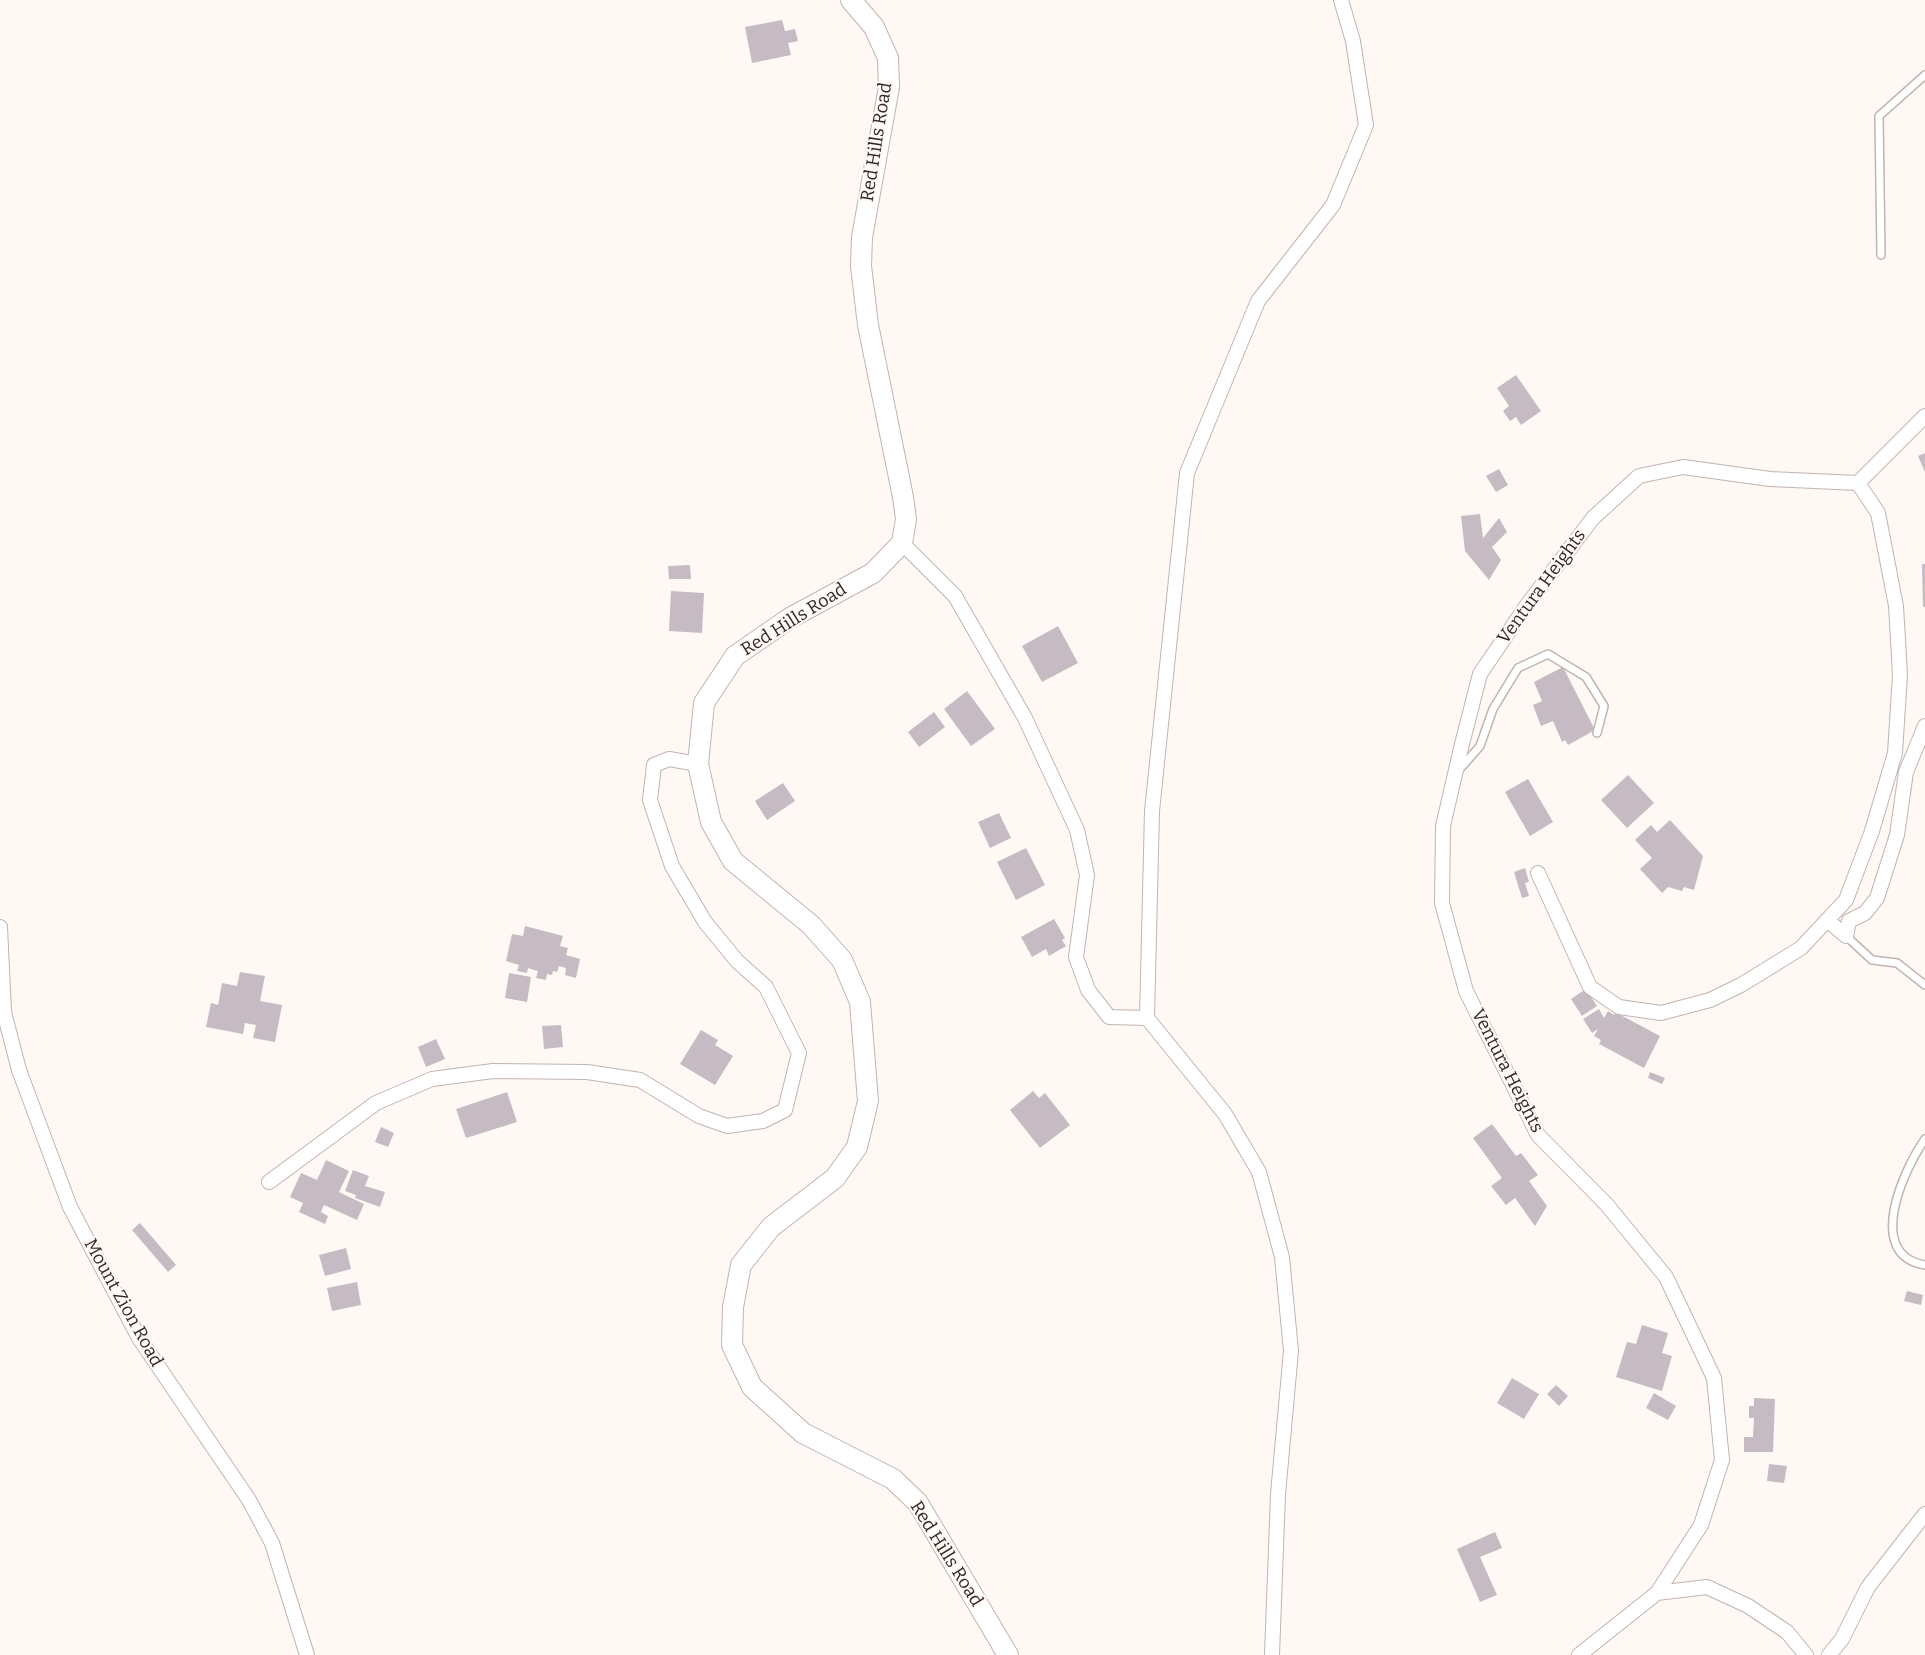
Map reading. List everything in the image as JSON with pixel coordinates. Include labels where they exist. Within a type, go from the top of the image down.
[{"type":"main road","name":"Red Hills Road","points":[[851,0],[874,27],[888,58],[888,87],[862,237],[861,266],[868,325],[903,497],[906,519],[902,543],[873,573],[790,618],[735,656],[704,704],[698,764],[711,822],[733,861],[811,925],[842,960],[860,1002],[868,1101],[857,1147],[835,1178],[771,1227],[741,1265],[733,1307],[732,1345],[752,1387],[803,1433],[893,1479],[918,1503],[1008,1655]]},
{"type":"street","points":[[1272,1655],[1278,1494],[1291,1351],[1282,1257],[1259,1172],[1225,1114],[1147,1018],[1152,811],[1187,473],[1258,301],[1333,205],[1366,126],[1353,41],[1341,0]]},
{"type":"street","points":[[1538,873],[1590,987],[1619,1007],[1661,1013],[1710,1000],[1741,985],[1802,948],[1846,900],[1872,831],[1895,753],[1900,675],[1896,606],[1878,513],[1858,483],[1925,416]]},
{"type":"street","name":"Ventura Heights","points":[[1579,1655],[1657,1593],[1701,1525],[1722,1460],[1714,1378],[1666,1277],[1607,1205],[1538,1135],[1466,991],[1442,903],[1443,826],[1455,774],[1480,674],[1527,605],[1593,518],[1639,476],[1683,467],[1770,480],[1858,483]]},
{"type":"street","points":[[902,543],[955,597],[1025,718],[1077,830],[1087,875],[1076,957],[1088,990],[1109,1017],[1147,1018]]},
{"type":"street","points":[[1827,920],[1846,936],[1849,921],[1865,914],[1877,898],[1897,835],[1906,772],[1925,726]]},
{"type":"street","points":[[269,1182],[376,1103],[432,1079],[493,1071],[587,1072],[640,1080],[699,1116],[728,1126],[763,1121],[785,1110],[799,1053],[766,987],[737,961],[705,922],[672,866],[650,800],[654,765],[669,759],[698,764]]},
{"type":"street","name":"Mount Zion Road","points":[[0,927],[4,1012],[19,1070],[70,1207],[139,1338],[249,1500],[272,1543],[307,1655]]},
{"type":"street","points":[[1829,1655],[1842,1640],[1868,1587],[1925,1514]]},
{"type":"street","points":[[1657,1593],[1707,1587],[1748,1606],[1787,1632],[1806,1655]]},
{"type":"lane","points":[[1881,255],[1878,116],[1925,75]]},
{"type":"lane","points":[[1455,774],[1480,746],[1493,709],[1518,668],[1548,654],[1586,678],[1604,706],[1597,733]]},
{"type":"lane","points":[[1846,936],[1872,960],[1897,963],[1925,985]]},
{"type":"lane","points":[[1925,1139],[1912,1157],[1896,1205],[1892,1233],[1895,1246],[1909,1260],[1925,1265]]},
{"type":"building","points":[[782,20],[785,31],[795,29],[798,41],[788,43],[791,55],[752,63],[745,27]]},
{"type":"building","points":[[1516,375],[1541,411],[1521,425],[1516,417],[1510,421],[1503,411],[1509,406],[1497,388]]},
{"type":"building","points":[[1925,453],[1925,472],[1918,456]]},
{"type":"building","points":[[1499,469],[1508,485],[1496,492],[1486,476]]},
{"type":"building","points":[[1480,514],[1483,538],[1499,518],[1507,532],[1492,547],[1501,560],[1489,580],[1465,551],[1461,516]]},
{"type":"building","points":[[1922,564],[1925,564],[1925,607],[1923,607]]},
{"type":"building","points":[[690,565],[691,579],[669,579],[668,566]]},
{"type":"building","points":[[671,591],[704,593],[702,633],[669,631]]},
{"type":"building","points":[[1058,626],[1078,663],[1042,682],[1022,646]]},
{"type":"building","points":[[1563,667],[1595,730],[1568,745],[1565,740],[1562,742],[1553,721],[1541,726],[1533,705],[1542,701],[1534,682]]},
{"type":"building","points":[[967,691],[995,729],[971,746],[944,709]]},
{"type":"building","points":[[934,712],[945,727],[919,747],[908,732]]},
{"type":"building","points":[[1628,775],[1654,803],[1627,828],[1601,800]]},
{"type":"building","points":[[1528,779],[1553,822],[1530,836],[1505,792]]},
{"type":"building","points":[[783,783],[795,801],[767,820],[755,801]]},
{"type":"building","points":[[999,813],[1011,838],[990,848],[978,822]]},
{"type":"building","points":[[1670,820],[1703,856],[1694,890],[1684,887],[1682,891],[1668,887],[1662,893],[1640,869],[1652,858],[1635,840],[1651,825],[1657,832]]},
{"type":"building","points":[[1026,848],[1045,885],[1016,900],[997,862]]},
{"type":"building","points":[[1525,868],[1529,882],[1525,883],[1529,896],[1522,898],[1514,872]]},
{"type":"building","points":[[1054,919],[1065,938],[1062,940],[1066,946],[1049,956],[1046,949],[1032,957],[1021,937]]},
{"type":"building","points":[[525,926],[563,936],[560,946],[568,948],[566,955],[580,959],[576,978],[565,975],[566,968],[559,966],[557,972],[553,971],[552,975],[547,974],[546,980],[536,978],[538,971],[528,968],[527,973],[517,971],[519,965],[506,961],[512,934],[523,936]]},
{"type":"building","points":[[240,972],[265,976],[260,1001],[282,1005],[275,1042],[253,1038],[256,1025],[245,1023],[243,1034],[206,1027],[211,1003],[218,1005],[222,983],[237,986]]},
{"type":"building","points":[[509,973],[531,977],[527,1002],[505,998]]},
{"type":"building","points":[[1586,989],[1597,1006],[1582,1016],[1571,999]]},
{"type":"building","points":[[1599,1009],[1604,1018],[1608,1011],[1614,1015],[1615,1012],[1660,1036],[1644,1068],[1599,1044],[1601,1040],[1594,1036],[1598,1029],[1592,1033],[1583,1019]]},
{"type":"building","points":[[561,1025],[563,1047],[544,1049],[542,1026]]},
{"type":"building","points":[[701,1030],[718,1040],[715,1045],[733,1056],[715,1085],[680,1064]]},
{"type":"building","points":[[436,1039],[445,1059],[426,1067],[418,1047]]},
{"type":"building","points":[[1650,1072],[1665,1078],[1662,1084],[1648,1078]]},
{"type":"building","points":[[1033,1091],[1039,1098],[1045,1093],[1070,1125],[1040,1148],[1010,1110]]},
{"type":"building","points":[[507,1092],[517,1122],[466,1138],[456,1109]]},
{"type":"building","points":[[1492,1124],[1516,1156],[1521,1153],[1538,1175],[1529,1181],[1547,1206],[1535,1226],[1515,1198],[1506,1205],[1491,1186],[1502,1178],[1473,1138]]},
{"type":"building","points":[[381,1127],[394,1133],[388,1147],[375,1142]]},
{"type":"building","points":[[326,1160],[349,1171],[339,1192],[364,1204],[357,1220],[324,1205],[321,1212],[328,1216],[325,1224],[299,1212],[303,1203],[290,1197],[301,1173],[317,1180]]},
{"type":"building","points":[[353,1170],[369,1176],[365,1186],[385,1192],[380,1207],[355,1198],[356,1195],[345,1191]]},
{"type":"building","points":[[140,1223],[176,1265],[168,1272],[132,1230]]},
{"type":"building","points":[[346,1248],[351,1269],[325,1276],[319,1255]]},
{"type":"building","points":[[357,1282],[361,1305],[332,1311],[327,1288]]},
{"type":"building","points":[[1907,1291],[1923,1295],[1921,1305],[1904,1301]]},
{"type":"building","points":[[1642,1325],[1668,1333],[1662,1353],[1672,1356],[1662,1391],[1616,1377],[1627,1342],[1636,1344]]},
{"type":"building","points":[[1512,1378],[1539,1394],[1524,1419],[1497,1403]]},
{"type":"building","points":[[1556,1385],[1568,1396],[1559,1406],[1547,1394]]},
{"type":"building","points":[[1654,1393],[1676,1406],[1668,1420],[1646,1408]]},
{"type":"building","points":[[1754,1398],[1775,1399],[1773,1452],[1744,1452],[1744,1437],[1753,1437],[1754,1418],[1749,1418],[1749,1406],[1754,1406]]},
{"type":"building","points":[[1769,1464],[1787,1466],[1784,1483],[1767,1481]]},
{"type":"building","points":[[1495,1532],[1502,1548],[1480,1557],[1497,1595],[1480,1602],[1457,1549]]}]
